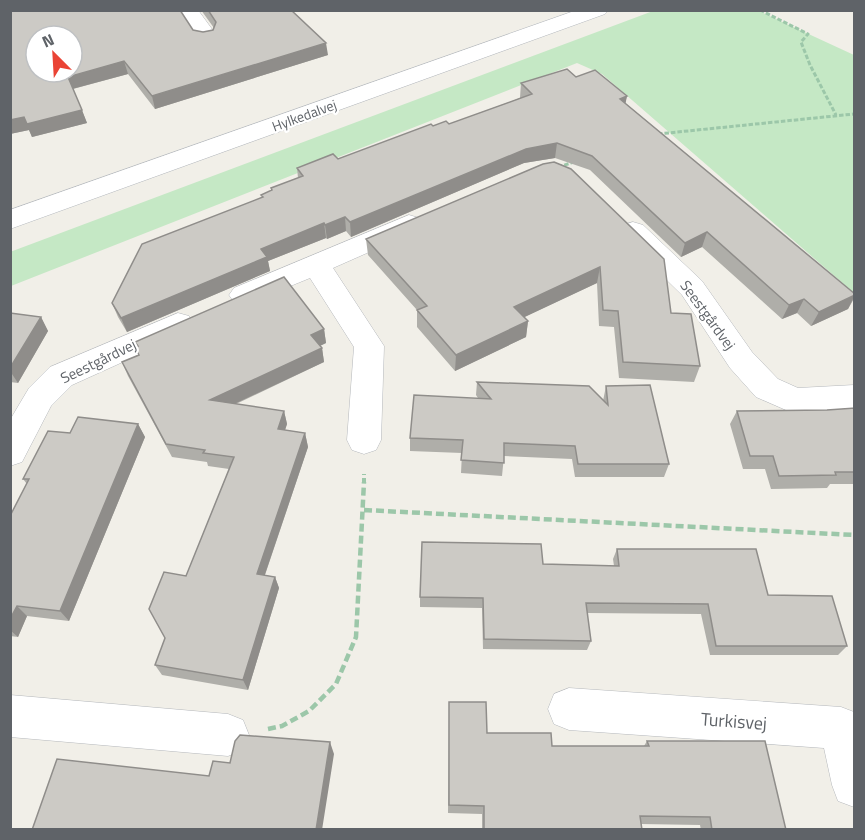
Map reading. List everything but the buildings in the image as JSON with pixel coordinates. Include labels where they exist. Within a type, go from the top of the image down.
[{"type":"street","points":[[187,10],[206,36]]},
{"type":"street","name":"Hylkedalvej","points":[[10,220],[598,10]]},
{"type":"street","name":"Seestgårdvej","points":[[611,210],[692,288],[741,360],[767,388],[795,401],[855,397]]},
{"type":"street","name":"Seestgårdvej","points":[[10,452],[40,397],[61,376],[436,213]]},
{"type":"street","points":[[316,264],[369,346],[364,440]]},
{"type":"street","name":"Turkisvej","points":[[569,709],[841,728],[855,784]]},
{"type":"street","points":[[10,716],[228,735]]},
{"type":"path","points":[[760,10],[808,34],[801,42],[836,116]]},
{"type":"path","points":[[654,135],[665,131],[855,114]]},
{"type":"path","points":[[555,168],[577,161]]},
{"type":"path","points":[[228,735],[282,726],[309,711],[336,684],[356,637],[364,510],[364,440]]},
{"type":"path","points":[[364,510],[855,535]]},
{"type":"green space","points":[[653,11],[759,11],[854,55],[854,293],[602,74],[577,63],[11,286],[10,252]]}]
